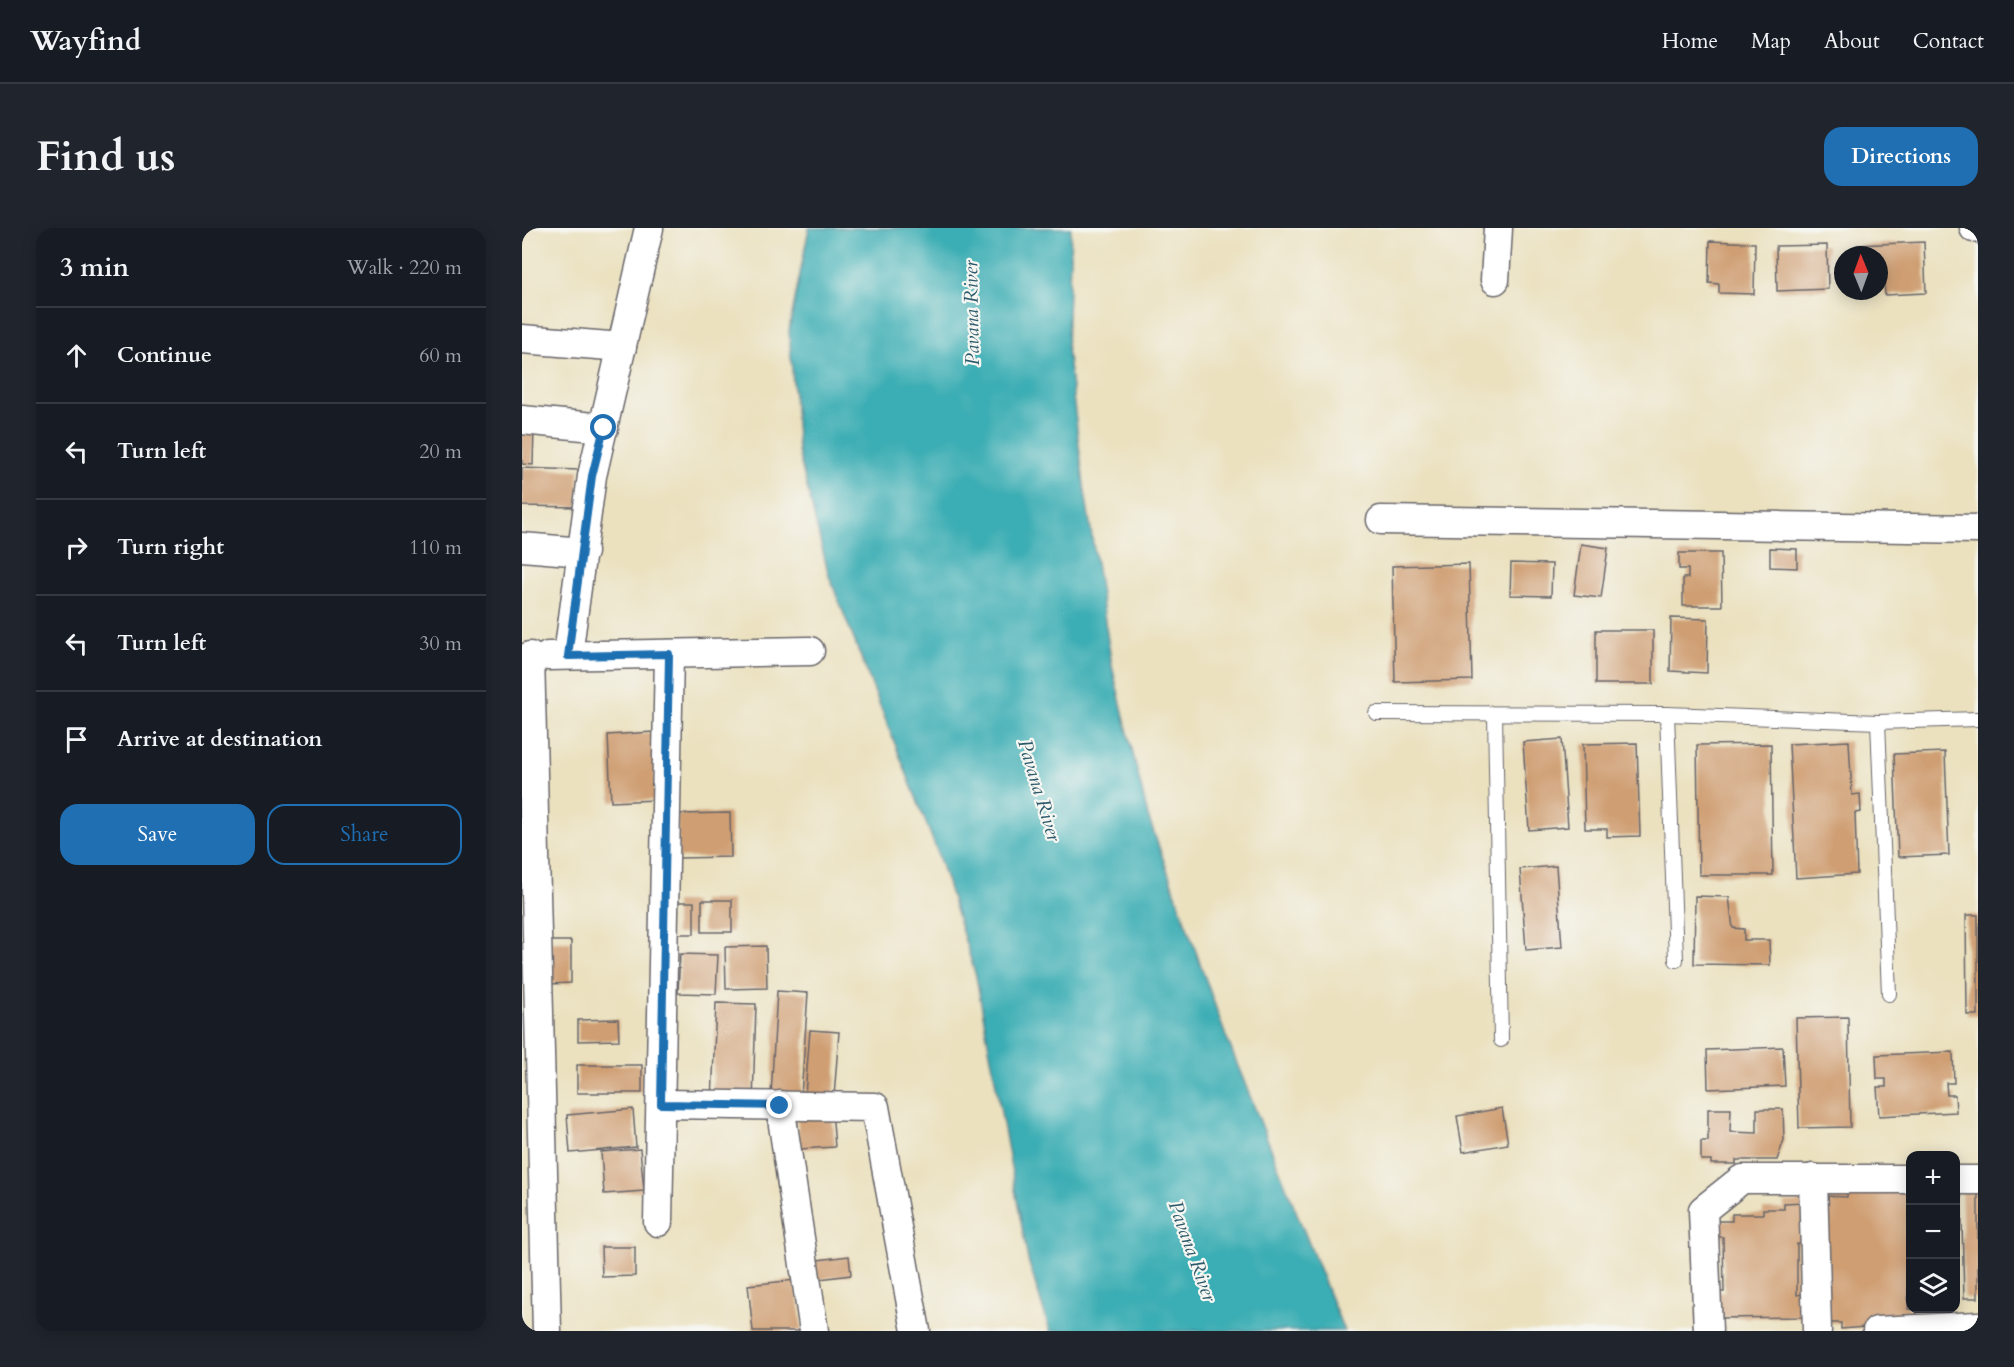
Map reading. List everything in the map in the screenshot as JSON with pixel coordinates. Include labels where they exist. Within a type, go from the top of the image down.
[{"type":"street","points":[[568,656],[592,476],[649,228]]},
{"type":"street","points":[[1494,280],[1498,228]]},
{"type":"street","points":[[522,339],[622,347]]},
{"type":"street","points":[[522,420],[604,428]]},
{"type":"street","points":[[1381,520],[1978,529]]},
{"type":"street","points":[[522,547],[583,552]]},
{"type":"street","points":[[547,1331],[526,656],[810,651]]},
{"type":"street","points":[[658,1222],[669,654]]},
{"type":"street","points":[[661,1104],[875,1107],[916,1331]]},
{"type":"street","points":[[780,1106],[814,1331]]},
{"type":"street","points":[[1813,1178],[1817,1331]]},
{"type":"street","points":[[1708,1331],[1703,1210],[1742,1179],[1906,1179]]},
{"type":"street","points":[[1960,1180],[1978,1180]]},
{"type":"street","points":[[1877,1331],[1978,1326]]},
{"type":"lane","points":[[1376,714],[1667,714],[1878,722],[1978,719]]},
{"type":"lane","points":[[1495,714],[1501,1040]]},
{"type":"lane","points":[[1667,714],[1676,960]]},
{"type":"lane","points":[[1878,722],[1889,994]]},
{"type":"water","name":"Pavana River","points":[[809,228],[1071,228],[1067,348],[1084,485],[1112,666],[1148,816],[1224,1031],[1344,1331],[1050,1331],[1028,1260],[976,976],[937,851],[829,576],[798,451],[789,330]]},
{"type":"building","points":[[1710,241],[1755,243],[1754,294],[1719,293],[1719,284],[1709,283]]},
{"type":"building","points":[[1924,242],[1926,293],[1888,295],[1888,246],[1858,245]]},
{"type":"building","points":[[1827,245],[1828,289],[1777,291],[1776,246]]},
{"type":"building","points":[[522,427],[534,428],[533,465],[522,464]]},
{"type":"building","points":[[522,468],[579,470],[578,507],[522,506]]},
{"type":"building","points":[[1581,544],[1608,548],[1601,598],[1574,595]]},
{"type":"building","points":[[1770,548],[1797,549],[1797,568],[1770,567]]},
{"type":"building","points":[[1679,553],[1721,553],[1722,606],[1683,606],[1683,578],[1688,578],[1688,569],[1679,569]]},
{"type":"building","points":[[1511,563],[1552,564],[1551,596],[1510,595]]},
{"type":"building","points":[[1469,564],[1472,680],[1395,682],[1392,566]]},
{"type":"building","points":[[1671,618],[1708,619],[1707,673],[1670,671]]},
{"type":"building","points":[[1596,630],[1653,630],[1653,684],[1596,684]]},
{"type":"building","points":[[653,732],[656,800],[611,802],[608,735]]},
{"type":"building","points":[[1562,739],[1568,827],[1529,830],[1523,742]]},
{"type":"building","points":[[1849,741],[1852,795],[1860,794],[1861,812],[1855,813],[1857,874],[1796,878],[1789,744]]},
{"type":"building","points":[[1637,743],[1640,836],[1607,837],[1607,829],[1585,829],[1583,744]]},
{"type":"building","points":[[1771,744],[1773,875],[1699,875],[1697,745]]},
{"type":"building","points":[[1945,752],[1949,855],[1898,857],[1894,754]]},
{"type":"building","points":[[730,813],[731,857],[678,858],[677,814]]},
{"type":"building","points":[[1556,866],[1562,947],[1526,950],[1520,869]]},
{"type":"building","points":[[1695,896],[1729,897],[1733,928],[1744,929],[1744,940],[1769,940],[1770,965],[1694,964]]},
{"type":"building","points":[[702,900],[732,900],[732,932],[702,932]]},
{"type":"building","points":[[675,902],[694,902],[694,934],[675,934]]},
{"type":"building","points":[[1966,915],[1978,915],[1978,1015],[1967,1015]]},
{"type":"building","points":[[550,941],[571,941],[571,983],[550,984]]},
{"type":"building","points":[[766,946],[767,988],[726,989],[725,947]]},
{"type":"building","points":[[680,954],[718,955],[716,994],[678,993]]},
{"type":"building","points":[[777,991],[808,993],[801,1097],[771,1096]]},
{"type":"building","points":[[716,1003],[756,1004],[753,1103],[712,1102]]},
{"type":"building","points":[[1848,1017],[1850,1127],[1799,1128],[1796,1018]]},
{"type":"building","points":[[618,1019],[619,1040],[578,1041],[578,1020]]},
{"type":"building","points":[[810,1030],[839,1032],[834,1097],[805,1095]]},
{"type":"building","points":[[1783,1047],[1785,1086],[1708,1089],[1707,1050]]},
{"type":"building","points":[[1953,1052],[1954,1083],[1946,1083],[1947,1095],[1955,1095],[1956,1112],[1879,1116],[1877,1087],[1886,1087],[1886,1079],[1877,1079],[1876,1055]]},
{"type":"building","points":[[577,1065],[642,1065],[642,1093],[577,1093]]},
{"type":"building","points":[[1502,1108],[1508,1144],[1463,1152],[1457,1116]]},
{"type":"building","points":[[633,1109],[636,1147],[570,1153],[567,1115]]},
{"type":"building","points":[[1708,1109],[1731,1109],[1730,1132],[1757,1133],[1757,1109],[1783,1109],[1784,1140],[1777,1160],[1736,1160],[1736,1164],[1711,1164],[1711,1160],[1701,1160],[1701,1141],[1708,1141]]},
{"type":"building","points":[[832,1110],[835,1147],[799,1149],[797,1112]]},
{"type":"building","points":[[640,1149],[644,1191],[604,1194],[601,1152]]},
{"type":"building","points":[[1961,1185],[1978,1185],[1978,1298],[1964,1298]]},
{"type":"building","points":[[1847,1189],[1906,1190],[1906,1313],[1917,1313],[1916,1323],[1841,1329],[1841,1323],[1826,1323],[1826,1196],[1847,1197]]},
{"type":"building","points":[[1804,1202],[1804,1244],[1797,1244],[1797,1295],[1804,1294],[1805,1317],[1712,1318],[1712,1292],[1724,1292],[1723,1237],[1718,1237],[1718,1221],[1732,1221],[1732,1214],[1763,1214],[1763,1209],[1784,1209],[1784,1203]]},
{"type":"building","points":[[601,1247],[635,1247],[635,1276],[602,1277]]},
{"type":"building","points":[[849,1256],[851,1275],[812,1280],[810,1261]]},
{"type":"building","points":[[796,1280],[802,1331],[753,1331],[748,1285]]},
{"type":"route","points":[[604,428],[592,476],[568,656],[669,654],[661,1104],[780,1106]]}]
